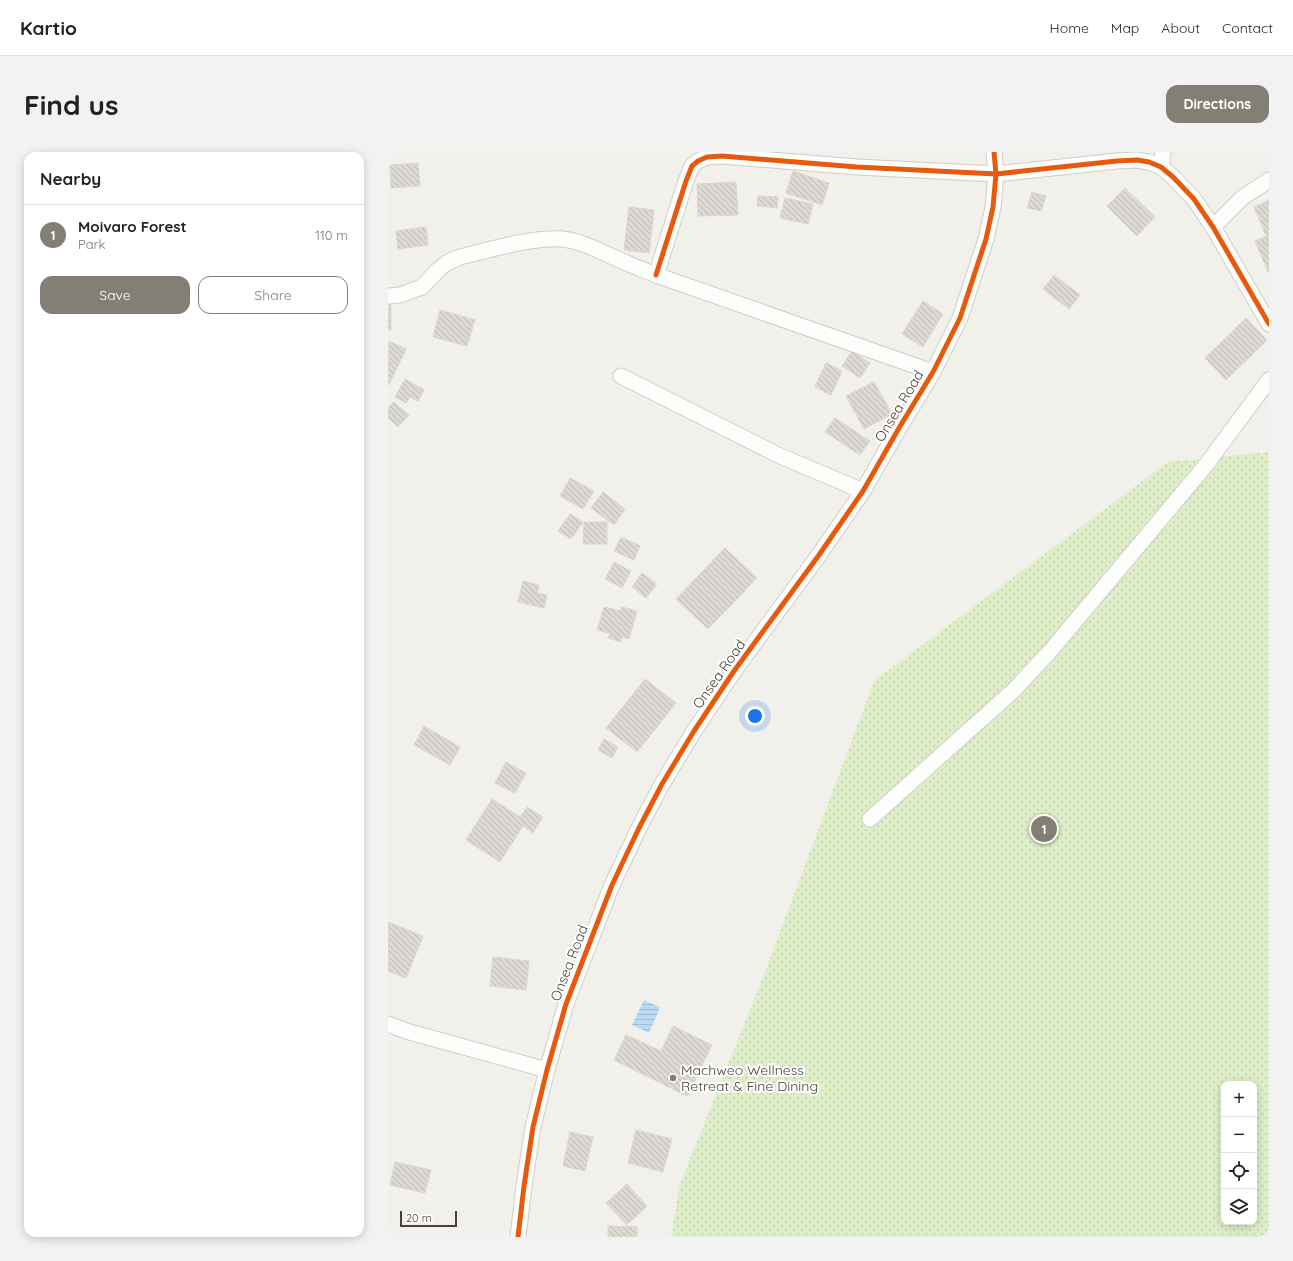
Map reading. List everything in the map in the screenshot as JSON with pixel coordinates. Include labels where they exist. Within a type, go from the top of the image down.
[{"type":"street","name":"Onsea Road","points":[[518,1237],[532,1134],[547,1070],[566,1004],[612,885],[662,784],[694,731],[734,671],[819,555],[863,491],[898,428],[933,372],[960,318],[976,274],[986,239],[993,207],[996,174],[994,152]]},
{"type":"street","points":[[1161,167],[1163,152]]},
{"type":"street","points":[[656,275],[692,166],[698,161],[707,157],[722,156],[857,167],[996,174],[1137,160],[1149,162],[1161,167],[1194,199],[1213,227],[1269,324]]},
{"type":"street","points":[[1213,227],[1242,198],[1269,180]]},
{"type":"street","points":[[388,296],[400,295],[422,287],[448,262],[460,257],[531,241],[562,239],[597,250],[656,275],[933,372]]},
{"type":"street","points":[[620,376],[778,455],[863,491]]},
{"type":"street","points":[[870,819],[1014,689],[1052,650],[1206,465],[1269,380]]},
{"type":"street","points":[[388,1024],[406,1031],[547,1070]]},
{"type":"green space","points":[[1269,452],[1269,1237],[671,1237],[680,1184],[763,977],[874,681],[1168,462]]},
{"type":"water","points":[[644,1000],[660,1007],[649,1033],[632,1025]]},
{"type":"building","points":[[418,163],[420,186],[391,188],[390,165]]},
{"type":"building","points":[[793,171],[829,183],[822,205],[786,193]]},
{"type":"building","points":[[736,182],[738,215],[698,216],[697,184]]},
{"type":"building","points":[[1125,188],[1155,217],[1137,236],[1107,206]]},
{"type":"building","points":[[1032,192],[1046,196],[1041,211],[1027,208]]},
{"type":"building","points":[[758,196],[778,197],[777,208],[757,206]]},
{"type":"building","points":[[785,198],[813,204],[808,224],[780,218]]},
{"type":"building","points":[[1269,200],[1268,272],[1255,241],[1266,236],[1254,207]]},
{"type":"building","points":[[629,207],[654,210],[649,253],[624,250]]},
{"type":"building","points":[[426,227],[428,245],[398,249],[396,231]]},
{"type":"building","points":[[1054,275],[1080,295],[1069,309],[1043,289]]},
{"type":"building","points":[[923,301],[943,314],[923,347],[902,334]]},
{"type":"building","points":[[388,302],[391,302],[391,330],[388,330]]},
{"type":"building","points":[[440,310],[475,320],[467,346],[433,337]]},
{"type":"building","points":[[1246,318],[1267,340],[1226,380],[1205,358]]},
{"type":"building","points":[[389,341],[406,349],[389,385],[388,384]]},
{"type":"building","points":[[852,351],[870,363],[860,378],[842,366]]},
{"type":"building","points":[[826,363],[842,371],[831,395],[815,387]]},
{"type":"building","points":[[405,379],[424,390],[418,401],[410,397],[406,403],[395,397]]},
{"type":"building","points":[[874,382],[892,414],[864,429],[846,396]]},
{"type":"building","points":[[394,402],[409,415],[398,427],[388,418],[388,408]]},
{"type":"building","points":[[835,418],[870,441],[860,455],[825,432]]},
{"type":"building","points":[[570,478],[594,491],[583,509],[560,496]]},
{"type":"building","points":[[603,492],[625,509],[614,525],[591,508]]},
{"type":"building","points":[[570,514],[583,522],[571,539],[558,531]]},
{"type":"building","points":[[584,522],[607,522],[607,544],[583,544]]},
{"type":"building","points":[[621,537],[640,546],[634,560],[614,551]]},
{"type":"building","points":[[725,548],[757,578],[708,629],[676,599]]},
{"type":"building","points":[[614,562],[631,571],[622,588],[605,579]]},
{"type":"building","points":[[642,573],[657,584],[646,598],[632,587]]},
{"type":"building","points":[[523,581],[539,585],[537,593],[547,595],[544,608],[518,602]]},
{"type":"building","points":[[604,607],[621,611],[622,607],[637,611],[629,639],[622,637],[621,642],[608,638],[610,633],[597,630]]},
{"type":"building","points":[[645,679],[676,703],[637,752],[606,728]]},
{"type":"building","points":[[424,726],[460,747],[450,765],[414,745]]},
{"type":"building","points":[[604,739],[618,747],[612,758],[598,750]]},
{"type":"building","points":[[506,762],[526,773],[515,793],[495,783]]},
{"type":"building","points":[[492,799],[520,817],[527,807],[543,817],[533,833],[523,826],[500,862],[466,840]]},
{"type":"building","points":[[388,922],[423,936],[406,978],[388,971]]},
{"type":"building","points":[[493,957],[529,961],[526,990],[490,986]]},
{"type":"building","name":"Machweo Wellness Retreat & Fine Dining","points":[[673,1026],[712,1045],[687,1096],[614,1060],[626,1035],[661,1051]]},
{"type":"building","points":[[636,1130],[672,1139],[663,1172],[628,1163]]},
{"type":"building","points":[[570,1132],[593,1137],[585,1171],[563,1166]]},
{"type":"building","points":[[395,1162],[431,1170],[425,1193],[390,1185]]},
{"type":"building","points":[[627,1184],[647,1206],[627,1225],[606,1203]]},
{"type":"building","points":[[608,1226],[637,1227],[637,1237],[608,1237]]},
{"type":"cycle path","points":[[518,1237],[533,1127],[547,1070],[566,1004],[612,885],[662,784],[694,731],[734,671],[819,555],[863,491],[933,372],[960,318],[986,239],[993,207],[996,174],[994,152]]},
{"type":"cycle path","points":[[656,275],[692,166],[698,161],[707,157],[722,156],[857,167],[996,174],[1137,160],[1149,162],[1161,167],[1194,199],[1213,227],[1269,324]]},
{"type":"place","name":"Moivaro Forest","points":[[1044,829]]},
{"type":"place","name":"Machweo Wellness Retreat & Fine Dining","points":[[673,1078]]}]
